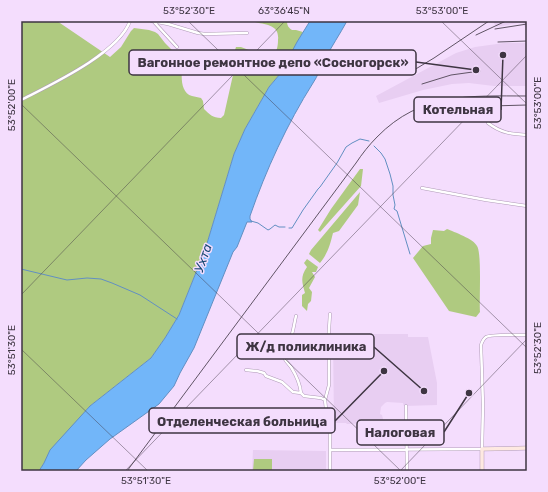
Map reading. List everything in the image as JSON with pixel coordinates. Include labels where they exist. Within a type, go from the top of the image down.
[{"type":"main road","points":[[482,471],[482,449],[527,448]]},
{"type":"street","points":[[21,100],[68,75],[103,53],[122,34],[130,21]]},
{"type":"street","points":[[153,21],[205,34],[247,33]]},
{"type":"street","points":[[153,21],[176,47]]},
{"type":"street","points":[[488,123],[494,128],[505,133],[527,135]]},
{"type":"street","points":[[422,188],[527,206]]},
{"type":"street","points":[[330,314],[328,344],[329,385],[325,400],[330,423],[330,471]]},
{"type":"street","points":[[296,316],[291,340],[283,354],[285,362],[291,368],[299,381],[301,393]]},
{"type":"street","points":[[330,450],[482,449],[483,405],[481,345],[485,338],[491,336],[527,335]]},
{"type":"street","points":[[246,370],[257,371],[282,382],[293,392],[301,393],[304,396],[321,398],[325,400]]},
{"type":"street","points":[[406,406],[407,471]]},
{"type":"shaded area","points":[[493,21],[527,21],[527,28],[524,26],[523,22],[496,27]]},
{"type":"shaded area","points":[[504,43],[527,43],[527,86],[494,86],[469,83],[452,84],[423,90],[379,103],[376,96],[456,53],[475,47]]},
{"type":"shaded area","points":[[337,334],[408,334],[408,337],[428,337],[437,383],[437,405],[404,406],[403,403],[387,402],[381,407],[380,414],[382,415],[383,419],[382,425],[377,423],[334,423],[333,338],[336,338]]},
{"type":"shaded area","points":[[253,450],[326,451],[326,471],[252,471]]},
{"type":"green space","points":[[21,21],[57,21],[110,57],[121,47],[134,28],[155,32],[175,54],[177,64],[182,71],[182,82],[186,92],[192,96],[201,98],[204,109],[209,114],[218,118],[221,118],[224,115],[235,66],[236,47],[241,47],[259,54],[273,56],[277,48],[278,34],[276,30],[270,26],[252,21],[287,21],[288,27],[292,30],[303,32],[280,74],[269,87],[245,129],[234,154],[205,250],[179,315],[151,358],[90,406],[39,471],[21,471]]},
{"type":"green space","points":[[360,169],[363,169],[361,186],[320,232],[318,230],[331,209]]},
{"type":"green space","points":[[360,192],[358,205],[339,231],[333,233],[325,256],[320,263],[309,254],[311,250]]},
{"type":"green space","points":[[447,229],[472,241],[479,250],[480,312],[476,317],[449,311],[413,258],[423,246],[431,244],[433,230],[444,231]]},
{"type":"green space","points":[[307,259],[318,267],[316,272],[312,272],[315,277],[309,288],[312,292],[311,301],[308,304],[307,311],[302,306],[302,295],[305,293],[302,280],[303,274],[307,267],[304,263]]},
{"type":"green space","points":[[254,459],[272,459],[272,471],[253,471]]},
{"type":"water","name":"Ухта","points":[[310,21],[347,21],[294,115],[278,148],[250,216],[252,222],[247,222],[237,247],[233,252],[194,348],[174,386],[159,404],[110,439],[76,471],[39,471],[50,450],[90,406],[151,358],[179,315],[205,250],[234,154],[245,129],[269,87],[280,74]]},
{"type":"waterway","points":[[289,228],[292,228],[303,210],[337,163],[346,147],[360,139],[369,141]]},
{"type":"waterway","points":[[374,146],[385,159],[393,186],[394,209],[397,211],[410,254]]},
{"type":"waterway","points":[[251,221],[258,223],[268,230],[275,225],[285,227]]},
{"type":"waterway","points":[[21,269],[67,280],[87,278],[101,279],[140,295],[177,319]]},
{"type":"railway","points":[[414,70],[489,21]]},
{"type":"railway","points":[[476,35],[506,21]]},
{"type":"railway","points":[[495,29],[527,24]]},
{"type":"railway","points":[[498,42],[527,41]]},
{"type":"railway","points":[[422,84],[451,75],[480,71]]},
{"type":"railway","points":[[127,471],[363,153],[377,137],[394,122],[429,104],[466,97],[527,96]]},
{"type":"railway","points":[[440,112],[491,106],[527,105]]},
{"type":"place","name":"Котельная","points":[[503,55]]},
{"type":"place","name":"Вагонное ремонтное депо «Сосногорск»","points":[[476,70]]},
{"type":"place","name":"Отделенческая больница","points":[[384,371]]},
{"type":"place","name":"Ж/д поликлиника","points":[[424,391]]},
{"type":"place","name":"Налоговая","points":[[469,393]]}]
